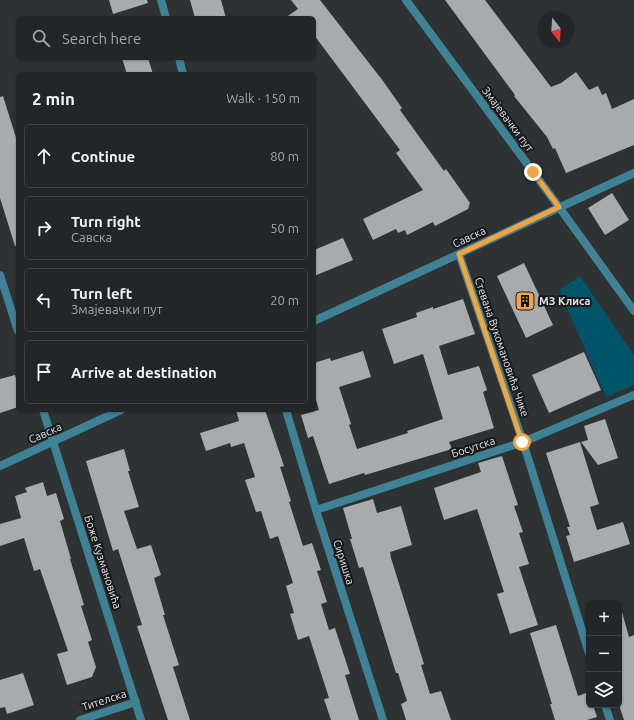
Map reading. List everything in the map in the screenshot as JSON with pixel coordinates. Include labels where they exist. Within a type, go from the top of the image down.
[{"type":"street","points":[[161,0],[165,16]]},
{"type":"street","name":"Змајевачки пут","points":[[406,0],[634,311]]},
{"type":"street","points":[[179,60],[183,72]]},
{"type":"street","name":"Савска","points":[[316,320],[634,173]]},
{"type":"street","name":"Стевана Вукомановића Чике","points":[[459,254],[522,442],[586,644]]},
{"type":"street","points":[[0,275],[16,325]]},
{"type":"street","name":"Босутска","points":[[316,510],[522,442],[634,395]]},
{"type":"street","name":"Боже Кузмановића","points":[[44,412],[142,720]]},
{"type":"street","name":"Савска","points":[[0,466],[117,412]]},
{"type":"street","name":"Сиришка","points":[[287,412],[316,510],[383,720]]},
{"type":"street","name":"Тителска","points":[[80,720],[136,702]]},
{"type":"street","points":[[606,708],[610,720]]},
{"type":"shaded area","points":[[580,276],[634,355],[634,385],[606,397],[559,290]]},
{"type":"building","points":[[109,0],[147,0],[148,3],[113,14]]},
{"type":"building","points":[[190,0],[221,0],[225,16],[194,16]]},
{"type":"building","points":[[291,0],[320,0],[383,81],[402,108],[400,110],[444,171],[446,169],[470,203],[468,209],[435,226],[433,222],[407,235],[405,230],[398,233],[396,229],[373,240],[363,219],[423,190],[396,153],[400,150],[316,38],[316,16],[288,16],[298,9]]},
{"type":"building","points":[[445,0],[485,0],[551,87],[561,83],[576,72],[589,90],[598,86],[602,95],[606,93],[612,109],[634,99],[634,145],[566,173],[555,148],[553,149],[547,137],[514,96],[515,95]]},
{"type":"building","points":[[123,60],[149,60],[152,72],[126,72]]},
{"type":"building","points":[[3,96],[16,138],[15,246],[0,198],[0,97]]},
{"type":"building","points":[[612,193],[629,220],[605,235],[588,208]]},
{"type":"building","points":[[343,238],[353,260],[316,275],[316,249]]},
{"type":"building","name":"МЗ Клиса","points":[[524,263],[553,325],[526,338],[497,276]]},
{"type":"building","points":[[463,299],[475,334],[439,346],[448,375],[479,366],[487,390],[483,392],[494,428],[449,442],[452,449],[329,484],[313,436],[308,438],[301,415],[319,410],[316,400],[316,362],[330,358],[331,361],[363,351],[371,377],[339,387],[351,424],[349,425],[357,449],[408,433],[407,431],[443,419],[423,354],[394,364],[382,329],[417,317],[416,313],[433,307],[433,309]]},
{"type":"building","points":[[584,352],[601,390],[549,413],[532,375]]},
{"type":"building","points":[[15,375],[16,379],[16,408],[0,413],[0,379]]},
{"type":"building","points":[[237,412],[266,412],[284,466],[280,467],[303,546],[312,543],[321,570],[317,571],[327,602],[321,604],[329,630],[335,628],[350,674],[345,675],[359,720],[331,720],[324,699],[329,698],[309,636],[298,640],[290,614],[294,613],[286,586],[293,583],[278,536],[270,539],[261,511],[256,512],[245,480],[255,477],[244,443],[231,447],[230,443],[206,451],[200,433],[239,421]]},
{"type":"building","points":[[605,419],[618,458],[598,465],[581,442],[588,440],[584,426]]},
{"type":"building","points":[[580,442],[599,504],[590,507],[597,530],[623,522],[630,544],[574,562],[566,536],[570,535],[567,527],[570,527],[546,453]]},
{"type":"building","points":[[124,449],[130,471],[128,471],[139,507],[124,511],[137,549],[151,545],[161,575],[154,578],[165,615],[163,615],[179,665],[173,667],[190,720],[168,720],[137,626],[142,625],[118,549],[113,551],[86,461]]},
{"type":"building","points":[[502,456],[518,505],[514,506],[523,532],[519,533],[529,564],[519,567],[538,625],[510,634],[497,594],[504,592],[477,509],[444,520],[434,488],[481,472],[478,463]]},
{"type":"building","points":[[43,482],[47,496],[56,493],[64,519],[60,521],[84,605],[81,606],[92,640],[88,642],[96,667],[92,677],[67,685],[57,654],[68,651],[40,569],[34,571],[24,538],[0,546],[0,524],[21,518],[15,496],[27,492],[25,488]]},
{"type":"building","points":[[373,499],[377,513],[401,506],[412,545],[390,552],[391,558],[424,664],[421,665],[430,694],[441,691],[451,720],[406,720],[401,704],[407,701],[398,673],[396,673],[363,567],[359,568],[350,539],[352,539],[343,508]]},
{"type":"building","points":[[622,612],[629,637],[634,635],[634,720],[624,720],[620,708],[622,708]]},
{"type":"building","points":[[556,625],[578,696],[586,693],[586,708],[594,708],[597,717],[587,720],[555,720],[550,704],[552,704],[530,633]]},
{"type":"building","points":[[23,673],[34,705],[7,714],[5,707],[0,708],[0,680]]},
{"type":"place","name":"МЗ Клиса","points":[[525,301]]},
{"type":"route","points":[[522,442],[459,254],[559,207],[533,172]]}]
